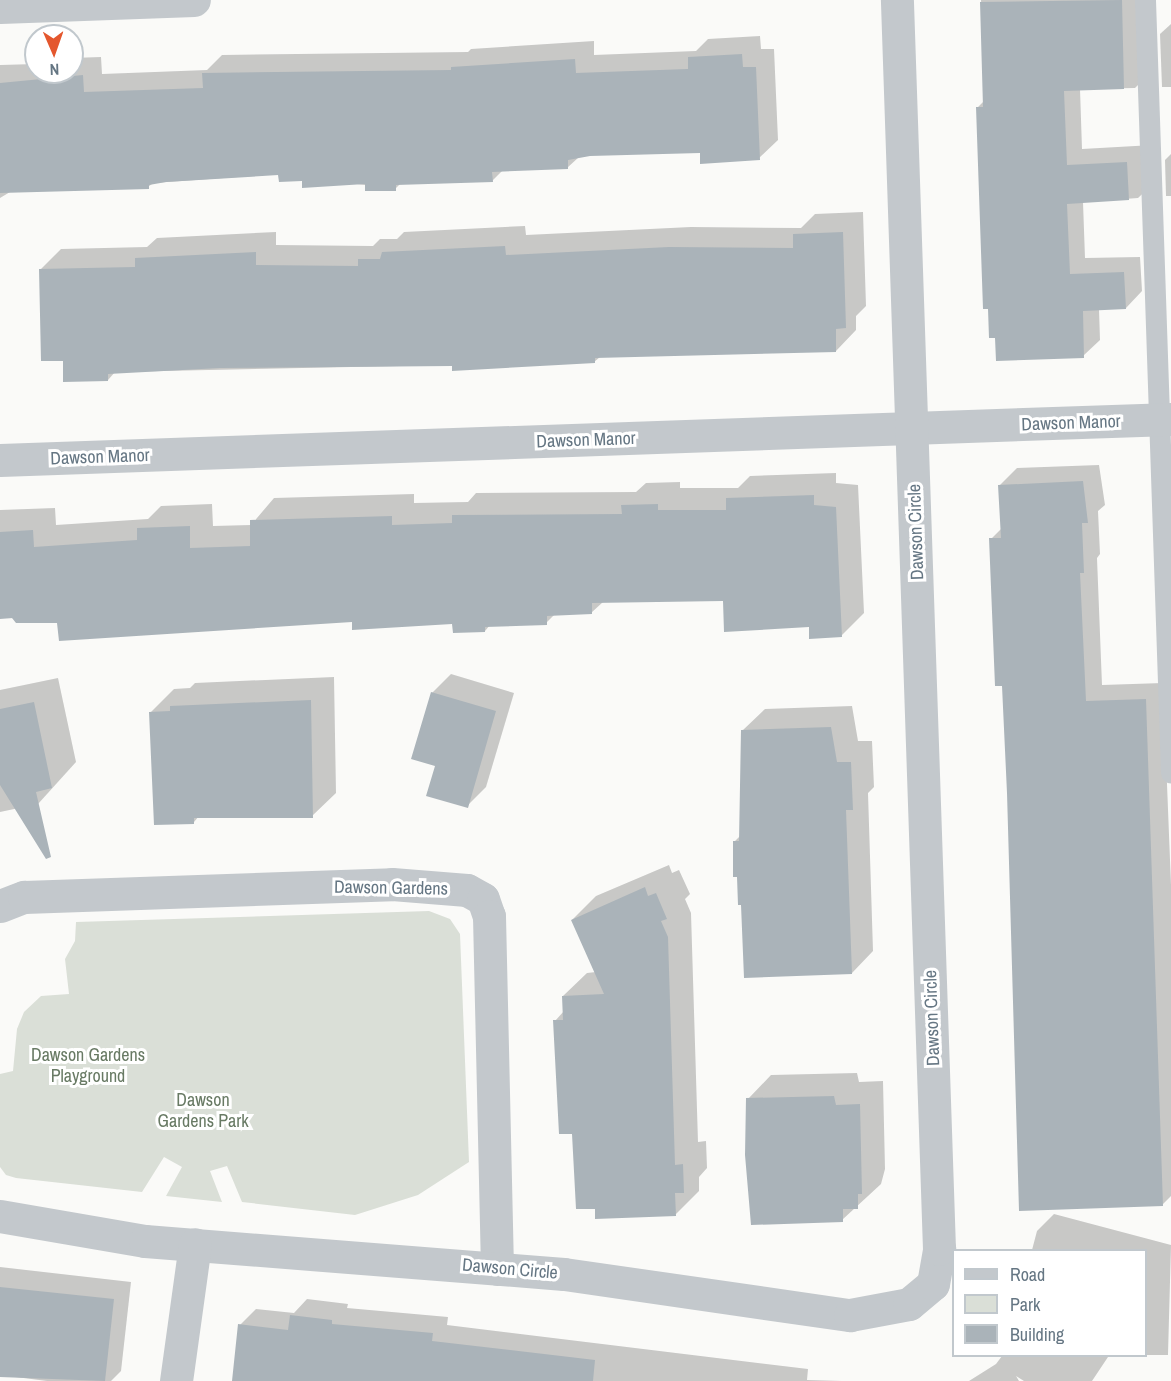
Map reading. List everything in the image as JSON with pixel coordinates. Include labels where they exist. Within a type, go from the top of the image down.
[{"type":"street","points":[[0,8],[194,0]]},
{"type":"street","name":"Dawson Circle","points":[[0,1216],[145,1241],[564,1274],[850,1315],[909,1304],[933,1284],[939,1249],[897,0]]},
{"type":"street","name":"Dawson Manor","points":[[0,460],[1165,419]]},
{"type":"street","name":"Dawson Gardens","points":[[0,906],[24,897],[392,884],[467,890],[483,899],[489,916],[497,1269]]},
{"type":"street","points":[[176,1381],[195,1244]]},
{"type":"lane","points":[[1145,0],[1165,419],[1171,773]]},
{"type":"green space","points":[[429,911],[450,919],[460,934],[469,1162],[418,1195],[355,1215],[242,1202],[227,1166],[210,1171],[222,1202],[166,1196],[182,1167],[164,1157],[142,1192],[16,1178],[6,1175],[0,1167],[0,1074],[13,1071],[17,1029],[24,1012],[41,996],[69,994],[65,959],[75,941],[76,922]]},
{"type":"building","points":[[1122,0],[1124,89],[1064,91],[1067,165],[1127,162],[1129,200],[1067,204],[1070,274],[1124,272],[1126,309],[1083,311],[1084,358],[996,361],[995,338],[989,338],[988,309],[983,309],[976,107],[983,107],[980,2]]},
{"type":"building","points":[[742,54],[743,67],[756,67],[760,160],[700,164],[700,153],[590,156],[568,160],[568,169],[492,172],[493,182],[396,185],[396,191],[365,191],[365,184],[302,188],[302,181],[279,182],[278,175],[166,182],[149,185],[149,189],[0,193],[0,83],[24,81],[24,84],[84,84],[84,92],[203,88],[202,73],[451,70],[451,67],[575,59],[576,73],[688,69],[688,57]]},
{"type":"building","points":[[843,232],[846,328],[836,329],[836,352],[595,358],[595,363],[452,371],[452,366],[220,368],[108,374],[108,381],[63,382],[63,361],[41,361],[39,269],[135,267],[135,258],[256,252],[256,265],[358,266],[358,259],[380,259],[382,252],[505,246],[506,255],[669,247],[793,248],[793,234]]},
{"type":"building","points":[[1083,481],[1088,523],[1082,523],[1084,573],[1080,573],[1086,701],[1146,699],[1163,1206],[1019,1211],[1007,793],[1002,686],[995,686],[989,538],[1001,538],[998,485]]},
{"type":"building","points":[[814,495],[814,505],[836,507],[842,637],[809,639],[809,627],[724,632],[723,601],[592,603],[592,614],[547,616],[547,625],[485,627],[485,632],[453,633],[452,624],[352,630],[352,622],[59,641],[57,623],[16,623],[12,618],[0,619],[0,532],[33,530],[34,547],[137,540],[137,528],[190,526],[190,548],[250,546],[250,520],[392,516],[392,525],[452,523],[452,515],[622,514],[621,505],[658,504],[658,510],[726,510],[726,498]]},
{"type":"building","points":[[431,692],[496,711],[468,808],[426,796],[435,766],[411,759]]},
{"type":"building","points":[[311,700],[313,818],[194,818],[194,824],[154,825],[149,712],[170,711],[170,706]]},
{"type":"building","points":[[34,702],[52,788],[36,792],[51,857],[46,859],[0,785],[0,709]]},
{"type":"building","points":[[831,727],[837,762],[851,762],[853,810],[846,810],[852,974],[744,978],[741,905],[738,905],[737,877],[733,877],[733,841],[739,841],[741,730]]},
{"type":"building","points":[[645,887],[648,896],[656,893],[667,919],[661,921],[668,937],[675,1165],[683,1164],[684,1193],[675,1193],[676,1216],[595,1219],[595,1209],[576,1209],[572,1134],[559,1134],[553,1020],[563,1020],[562,996],[604,994],[571,920]]},
{"type":"building","points":[[834,1096],[836,1105],[860,1104],[862,1194],[858,1194],[858,1209],[843,1209],[843,1222],[751,1225],[745,1155],[746,1098]]},
{"type":"building","points":[[0,1287],[114,1299],[105,1381],[0,1377]]},
{"type":"building","points":[[290,1315],[332,1320],[332,1324],[433,1333],[432,1341],[595,1360],[593,1381],[232,1381],[238,1324],[288,1330]]},
{"type":"park label","name":"Dawson Gardens Playground","points":[[88,1066]]},
{"type":"park label","name":"Dawson Gardens Park","points":[[203,1111]]}]
